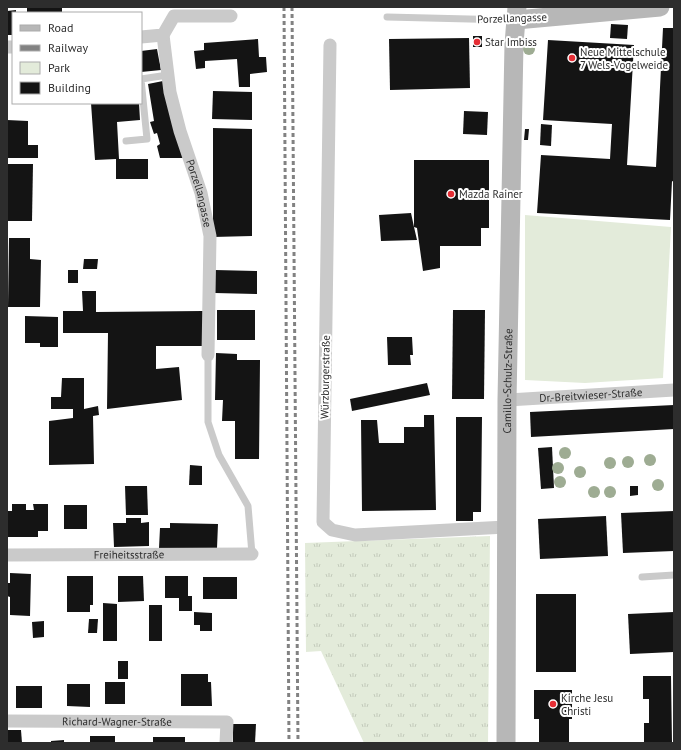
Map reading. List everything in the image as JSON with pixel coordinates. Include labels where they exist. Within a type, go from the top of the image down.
[{"type":"street","name":"Porzellangasse","points":[[516,13],[660,7]]},
{"type":"street","points":[[142,37],[163,35],[174,11],[231,16]]},
{"type":"street","name":"Camillo-Schulz-Straße","points":[[506,743],[507,400],[516,13]]},
{"type":"street","name":"Porzellangasse","points":[[163,35],[170,92],[180,131],[201,193],[210,236],[208,355]]},
{"type":"street","name":"Würzburgerstraße","points":[[330,45],[323,522],[332,530],[355,535],[506,527]]},
{"type":"street","name":"Dr.-Breitwieser-Straße","points":[[507,400],[674,390]]},
{"type":"street","name":"Freiheitsstraße","points":[[7,555],[252,554]]},
{"type":"street","name":"Richard-Wagner-Straße","points":[[7,721],[227,722],[226,743]]},
{"type":"lane","name":"Porzellangasse","points":[[387,17],[516,13]]},
{"type":"lane","points":[[142,79],[168,75]]},
{"type":"lane","points":[[126,141],[147,139],[142,89]]},
{"type":"lane","points":[[208,355],[208,422],[219,455],[248,506],[252,554]]},
{"type":"lane","points":[[642,576],[674,575]]},
{"type":"green space","points":[[525,215],[671,227],[663,378],[585,383],[525,380]]},
{"type":"green space","points":[[490,536],[488,743],[364,743],[321,651],[306,652],[305,543]]},
{"type":"building","points":[[27,7],[62,7],[62,12],[27,12]]},
{"type":"building","points":[[16,10],[16,12],[12,12],[12,35],[7,35],[7,11]]},
{"type":"building","points":[[611,24],[628,25],[627,39],[610,38]]},
{"type":"building","points":[[663,28],[674,28],[674,182],[672,181],[670,220],[537,213],[541,155],[610,159],[612,124],[543,120],[548,40],[634,45],[627,165],[656,167]]},
{"type":"building","name":"Star Imbiss","points":[[473,36],[482,36],[482,47],[473,47]]},
{"type":"building","points":[[469,38],[470,88],[390,90],[389,39]]},
{"type":"building","points":[[258,39],[259,57],[266,57],[267,72],[250,74],[250,87],[239,87],[237,59],[205,61],[205,68],[196,69],[194,51],[204,50],[204,43]]},
{"type":"building","points":[[157,49],[161,70],[142,72],[142,51]]},
{"type":"building","points":[[163,81],[183,158],[160,158],[157,146],[160,144],[157,133],[154,134],[150,122],[154,121],[148,84]]},
{"type":"building","points":[[213,91],[252,92],[252,120],[212,119]]},
{"type":"building","points":[[91,104],[139,104],[140,120],[117,122],[119,159],[148,159],[148,179],[116,179],[116,159],[95,160]]},
{"type":"building","points":[[464,111],[488,112],[487,135],[463,134]]},
{"type":"building","points":[[7,120],[28,121],[28,145],[38,145],[38,158],[7,158]]},
{"type":"building","points":[[541,124],[552,125],[551,146],[540,145]]},
{"type":"building","points":[[213,128],[252,129],[252,236],[213,237]]},
{"type":"building","points":[[525,129],[529,129],[528,140],[524,140]]},
{"type":"building","name":"Mazda Rainer","points":[[414,160],[489,160],[489,228],[481,228],[481,246],[440,246],[440,268],[423,271],[417,228],[414,227]]},
{"type":"building","points":[[7,164],[33,164],[32,221],[7,221]]},
{"type":"building","points":[[411,213],[417,240],[381,241],[379,215]]},
{"type":"building","points":[[9,238],[30,238],[30,259],[41,260],[40,307],[8,307]]},
{"type":"building","points":[[84,259],[98,259],[97,269],[83,269]]},
{"type":"building","points":[[68,270],[78,270],[78,283],[68,283]]},
{"type":"building","points":[[215,270],[257,271],[257,294],[215,293]]},
{"type":"building","points":[[82,291],[96,291],[96,312],[203,311],[203,346],[156,346],[156,369],[179,367],[182,400],[107,409],[108,333],[63,333],[63,311],[83,311]]},
{"type":"building","points":[[217,310],[255,310],[255,340],[217,340]]},
{"type":"building","points":[[453,310],[485,310],[484,399],[452,399]]},
{"type":"building","points":[[25,316],[58,317],[58,347],[40,347],[40,343],[25,343]]},
{"type":"building","points":[[387,337],[412,337],[413,355],[410,355],[411,365],[388,365]]},
{"type":"building","points":[[216,353],[237,354],[237,360],[260,360],[259,459],[235,459],[235,421],[222,421],[223,400],[215,400]]},
{"type":"building","points":[[62,378],[84,378],[84,409],[98,406],[99,415],[93,416],[94,464],[49,465],[49,421],[73,418],[73,409],[51,409],[51,397],[61,397]]},
{"type":"building","points":[[427,383],[430,395],[352,411],[350,399]]},
{"type":"building","points":[[674,405],[674,429],[531,437],[530,412]]},
{"type":"building","points":[[424,415],[434,415],[436,510],[362,511],[361,420],[377,420],[379,443],[404,443],[404,427],[424,427]]},
{"type":"building","points":[[456,417],[482,417],[481,512],[473,512],[473,521],[456,521]]},
{"type":"building","points":[[552,447],[554,488],[541,489],[538,448]]},
{"type":"building","points":[[190,465],[202,466],[202,485],[189,485]]},
{"type":"building","points":[[125,486],[147,486],[148,515],[126,515]]},
{"type":"building","points":[[630,486],[638,486],[638,495],[630,496]]},
{"type":"building","points":[[12,504],[26,504],[26,510],[34,510],[33,504],[48,504],[48,531],[38,531],[38,537],[7,537],[7,511],[12,511]]},
{"type":"building","points":[[64,505],[87,505],[87,529],[64,529]]},
{"type":"building","points":[[674,511],[674,551],[623,553],[621,513]]},
{"type":"building","points":[[606,516],[608,556],[540,559],[538,519]]},
{"type":"building","points":[[126,518],[141,518],[141,523],[149,522],[149,546],[114,547],[113,523],[126,523]]},
{"type":"building","points":[[170,523],[218,524],[217,548],[159,548],[160,528],[170,528]]},
{"type":"building","points":[[10,573],[31,574],[30,616],[10,615],[10,597],[7,596],[7,583],[10,583]]},
{"type":"building","points":[[67,576],[93,576],[93,605],[90,605],[90,612],[67,612]]},
{"type":"building","points":[[118,576],[143,576],[144,601],[118,602]]},
{"type":"building","points":[[165,576],[188,576],[188,596],[192,596],[192,611],[179,611],[179,598],[165,598]]},
{"type":"building","points":[[203,577],[237,577],[237,599],[203,599]]},
{"type":"building","points":[[536,594],[576,594],[576,672],[536,672]]},
{"type":"building","points":[[103,603],[117,604],[117,641],[103,641]]},
{"type":"building","points":[[149,605],[162,605],[162,641],[149,641]]},
{"type":"building","points":[[194,612],[212,613],[212,631],[200,631],[200,625],[194,625]]},
{"type":"building","points":[[674,612],[674,652],[630,654],[628,614]]},
{"type":"building","points":[[89,619],[98,619],[97,633],[88,633]]},
{"type":"building","points":[[44,621],[44,637],[33,638],[32,622]]},
{"type":"building","points":[[118,661],[128,661],[128,679],[118,679]]},
{"type":"building","points":[[181,674],[208,674],[208,682],[211,682],[212,706],[181,706]]},
{"type":"building","points":[[643,676],[671,676],[672,743],[644,743],[644,723],[649,723],[649,699],[643,699]]},
{"type":"building","points":[[105,682],[125,682],[125,704],[105,704]]},
{"type":"building","points":[[67,684],[90,684],[90,707],[67,706]]},
{"type":"building","points":[[16,686],[42,686],[42,708],[16,708]]},
{"type":"building","name":"Kirche Jesu Christi","points":[[534,690],[572,690],[572,719],[569,719],[569,743],[539,743],[539,719],[534,719]]},
{"type":"building","points":[[233,724],[256,724],[255,743],[233,743]]},
{"type":"building","points":[[7,730],[21,730],[22,743],[7,743]]},
{"type":"building","points":[[90,736],[115,736],[115,743],[90,743]]},
{"type":"building","points":[[153,737],[185,737],[185,743],[153,743]]},
{"type":"building","points":[[64,740],[64,743],[51,743],[51,741]]},
{"type":"railway","points":[[284,7],[289,743]]},
{"type":"railway","points":[[292,7],[298,743]]},
{"type":"place","name":"Star Imbiss","points":[[477,42]]},
{"type":"place","name":"Neue Mittelschule 7 Wels-Vogelweide","points":[[572,58]]},
{"type":"place","name":"Mazda Rainer","points":[[451,194]]},
{"type":"place","name":"Kirche Jesu Christi","points":[[553,704]]}]
